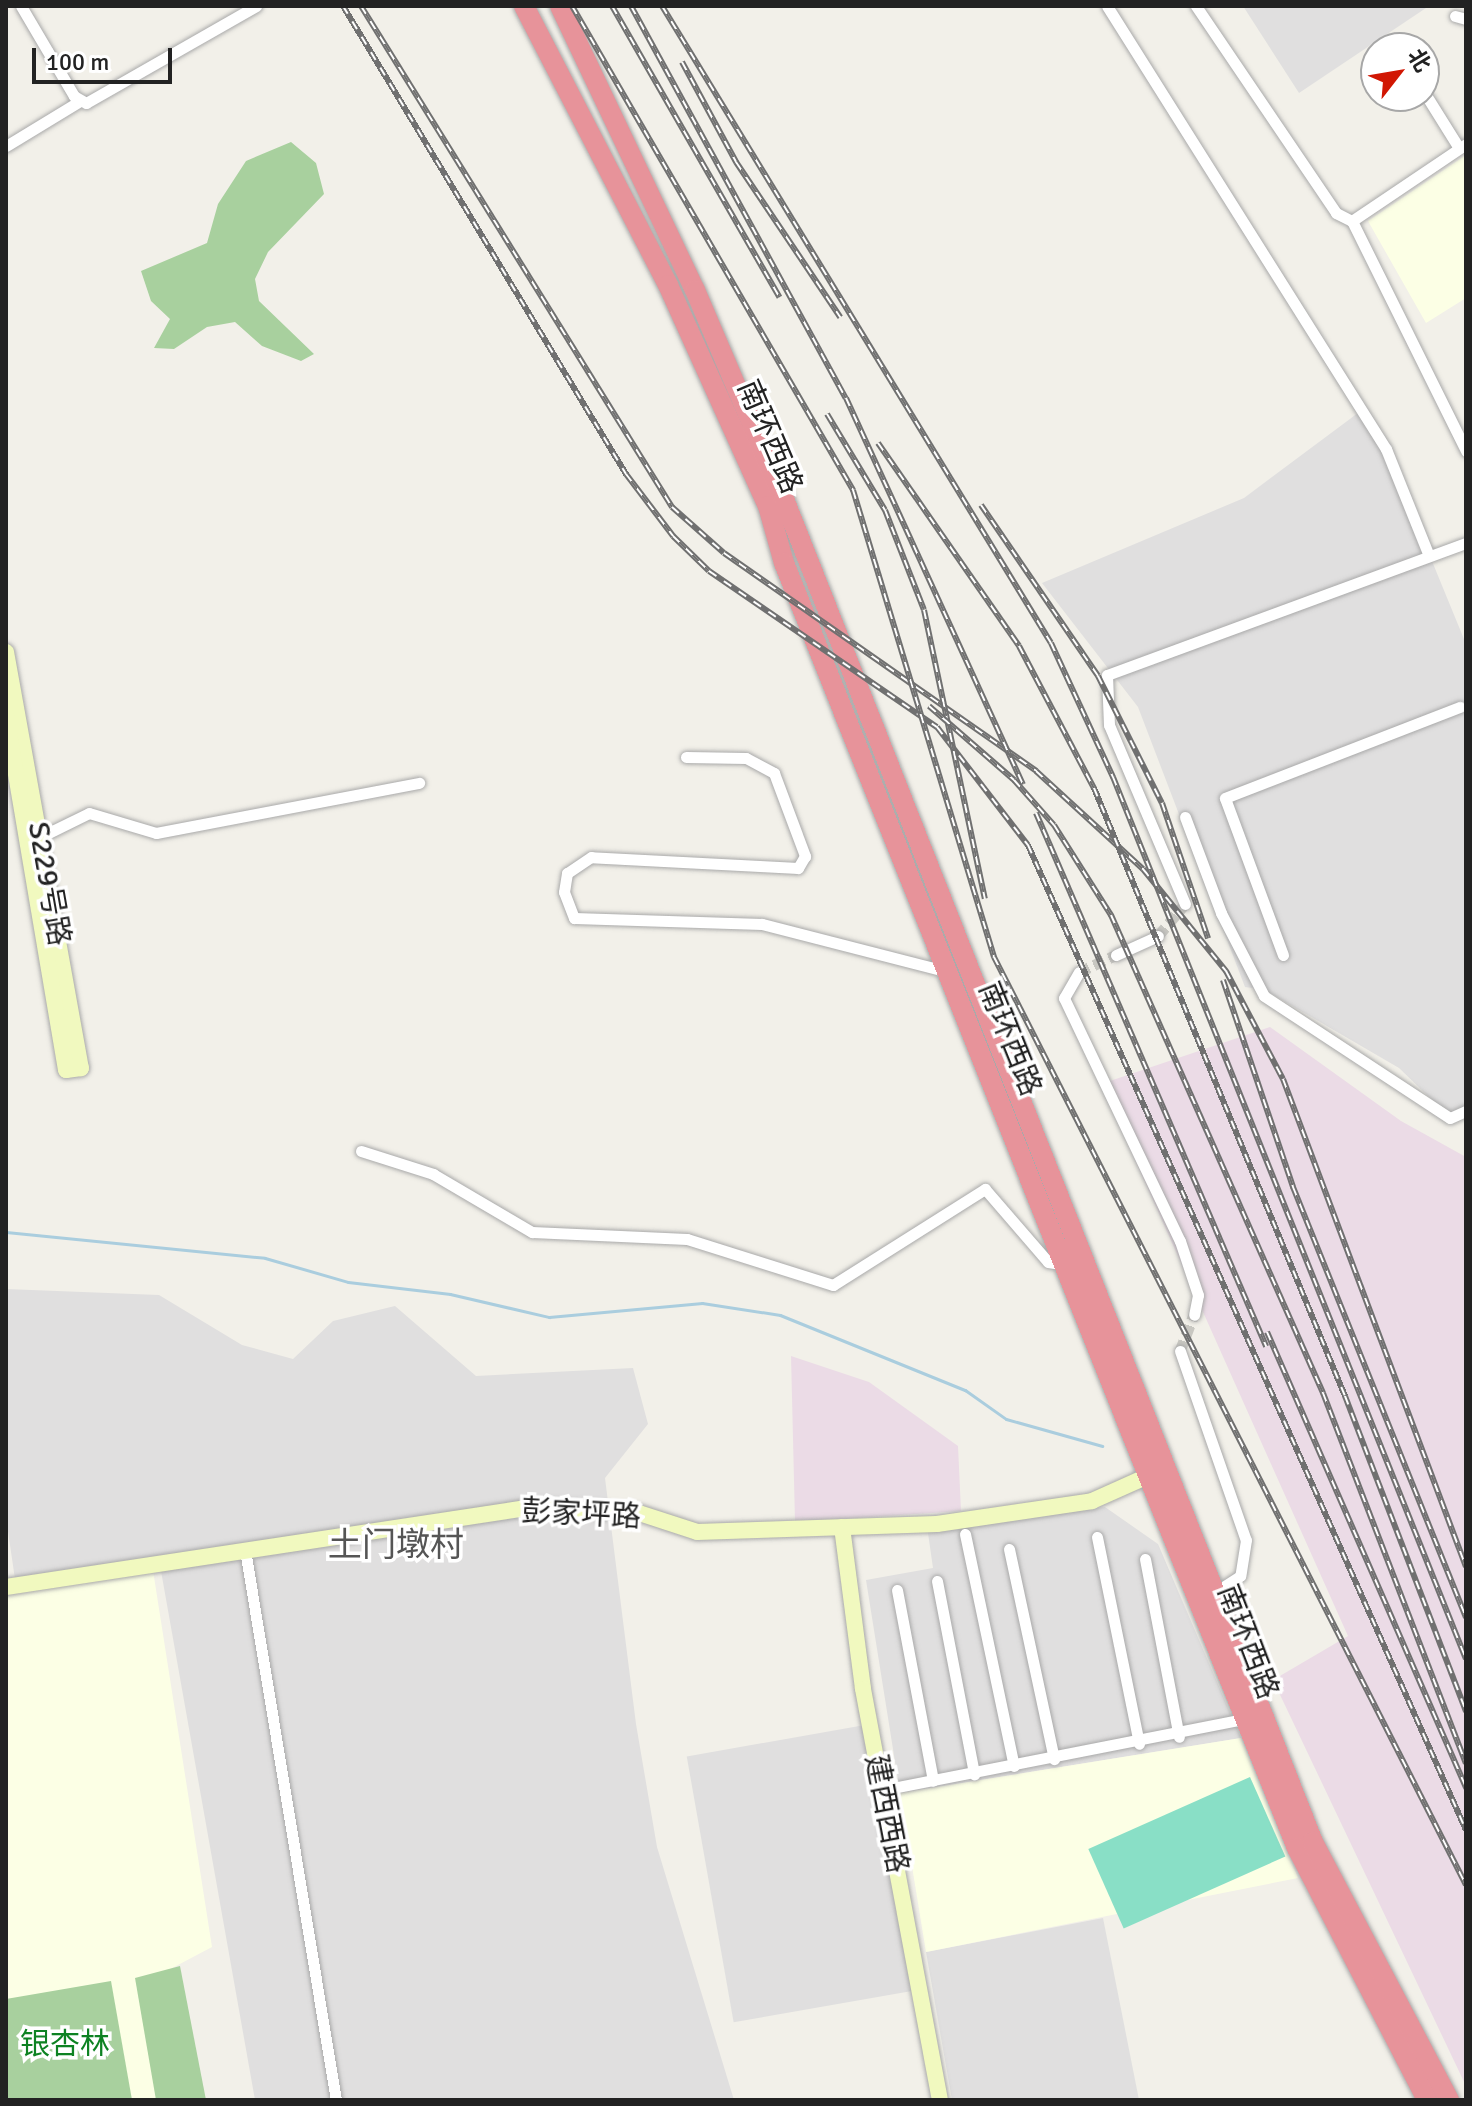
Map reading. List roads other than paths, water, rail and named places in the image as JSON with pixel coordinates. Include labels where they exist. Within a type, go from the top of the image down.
[{"type":"highway","name":"南环西路","points":[[524,6],[668,285],[768,506],[784,563],[1150,1475],[1253,1717],[1313,1842],[1449,2100]]},
{"type":"highway","name":"南环西路","points":[[560,6],[695,290],[784,499],[1214,1593],[1297,1848],[1427,2100]]},
{"type":"street","points":[[21,6],[80,101]]},
{"type":"street","points":[[6,146],[80,101],[93,100],[256,6]]},
{"type":"street","points":[[1107,6],[1386,449],[1429,556]]},
{"type":"street","points":[[1196,6],[1336,213],[1352,221],[1465,445]]},
{"type":"street","points":[[1352,221],[1463,146],[1438,112]]},
{"type":"street","points":[[1185,904],[1109,725],[1107,675],[1466,543]]},
{"type":"street","name":"S229号路","points":[[6,652],[33,840],[74,1069]]},
{"type":"street","points":[[1283,955],[1225,798],[1460,707]]},
{"type":"street","name":"S229号路","points":[[6,715],[33,840]]},
{"type":"street","points":[[686,757],[746,758],[774,773],[805,856],[798,868],[591,857],[567,873],[564,892],[574,918],[762,924],[950,972]]},
{"type":"street","points":[[33,840],[89,813],[156,833],[419,783]]},
{"type":"street","points":[[1185,817],[1221,913],[1264,996],[1450,1118],[1466,1111]]},
{"type":"street","points":[[1116,955],[1158,936]]},
{"type":"street","points":[[1079,972],[1064,998],[1180,1241],[1198,1295],[1194,1315]]},
{"type":"street","points":[[361,1151],[433,1174],[532,1232],[575,1239],[687,1239],[833,1285],[985,1189],[1048,1262],[1067,1265]]},
{"type":"street","points":[[1180,1351],[1246,1540],[1240,1576],[1214,1593]]},
{"type":"street","name":"彭家坪路","points":[[6,1587],[533,1507],[639,1513],[697,1532],[842,1527],[1042,1511],[1092,1501],[1150,1475]]},
{"type":"street","name":"建西西路","points":[[842,1527],[882,1790],[940,2100]]},
{"type":"street","points":[[965,1534],[1014,1766]]},
{"type":"street","points":[[1097,1537],[1139,1744]]},
{"type":"street","points":[[1009,1549],[1054,1759]]},
{"type":"street","points":[[245,1550],[336,2100]]},
{"type":"street","points":[[1145,1559],[1179,1737]]},
{"type":"street","points":[[937,1581],[974,1774]]},
{"type":"street","points":[[897,1590],[933,1781]]},
{"type":"street","points":[[882,1790],[1179,1737],[1253,1717]]},
{"type":"waterway","points":[[6,1232],[265,1258],[348,1282],[450,1294],[549,1317],[702,1303],[780,1315],[965,1390],[1006,1419],[1102,1446]]},
{"type":"tunnel","points":[[1158,936],[1185,904]]},
{"type":"tunnel","points":[[1079,972],[1116,955]]},
{"type":"tunnel","points":[[1180,1351],[1194,1315]]},
{"type":"railway","points":[[343,6],[626,474],[673,536],[709,571],[937,727],[1028,845],[1466,1830]]},
{"type":"railway","points":[[361,6],[672,507],[724,553],[1036,771],[1143,869],[1226,971],[1283,1079],[1466,1567]]},
{"type":"railway","points":[[572,6],[853,490],[994,957],[1466,1885]]},
{"type":"railway","points":[[612,6],[779,297]]},
{"type":"railway","points":[[631,6],[846,398],[1023,784]]},
{"type":"railway","points":[[662,6],[1051,643],[1113,777],[1466,1659]]},
{"type":"railway","points":[[682,62],[736,162],[840,317]]},
{"type":"railway","points":[[827,414],[885,510],[924,610],[985,899]]},
{"type":"railway","points":[[878,443],[1019,646],[1094,788],[1345,1396],[1466,1712]]},
{"type":"railway","points":[[981,505],[1098,676],[1162,803],[1208,938]]},
{"type":"railway","points":[[929,706],[1014,780],[1054,825],[1111,915],[1323,1393],[1466,1763]]},
{"type":"railway","points":[[1036,813],[1266,1346]]},
{"type":"railway","points":[[1223,980],[1293,1187],[1466,1618]]},
{"type":"railway","points":[[1267,1332],[1466,1788]]},
{"type":"district","name":"土门墩村","points":[[396,1546]]},
{"type":"park label","name":"银杏林","points":[[65,2045]]}]
